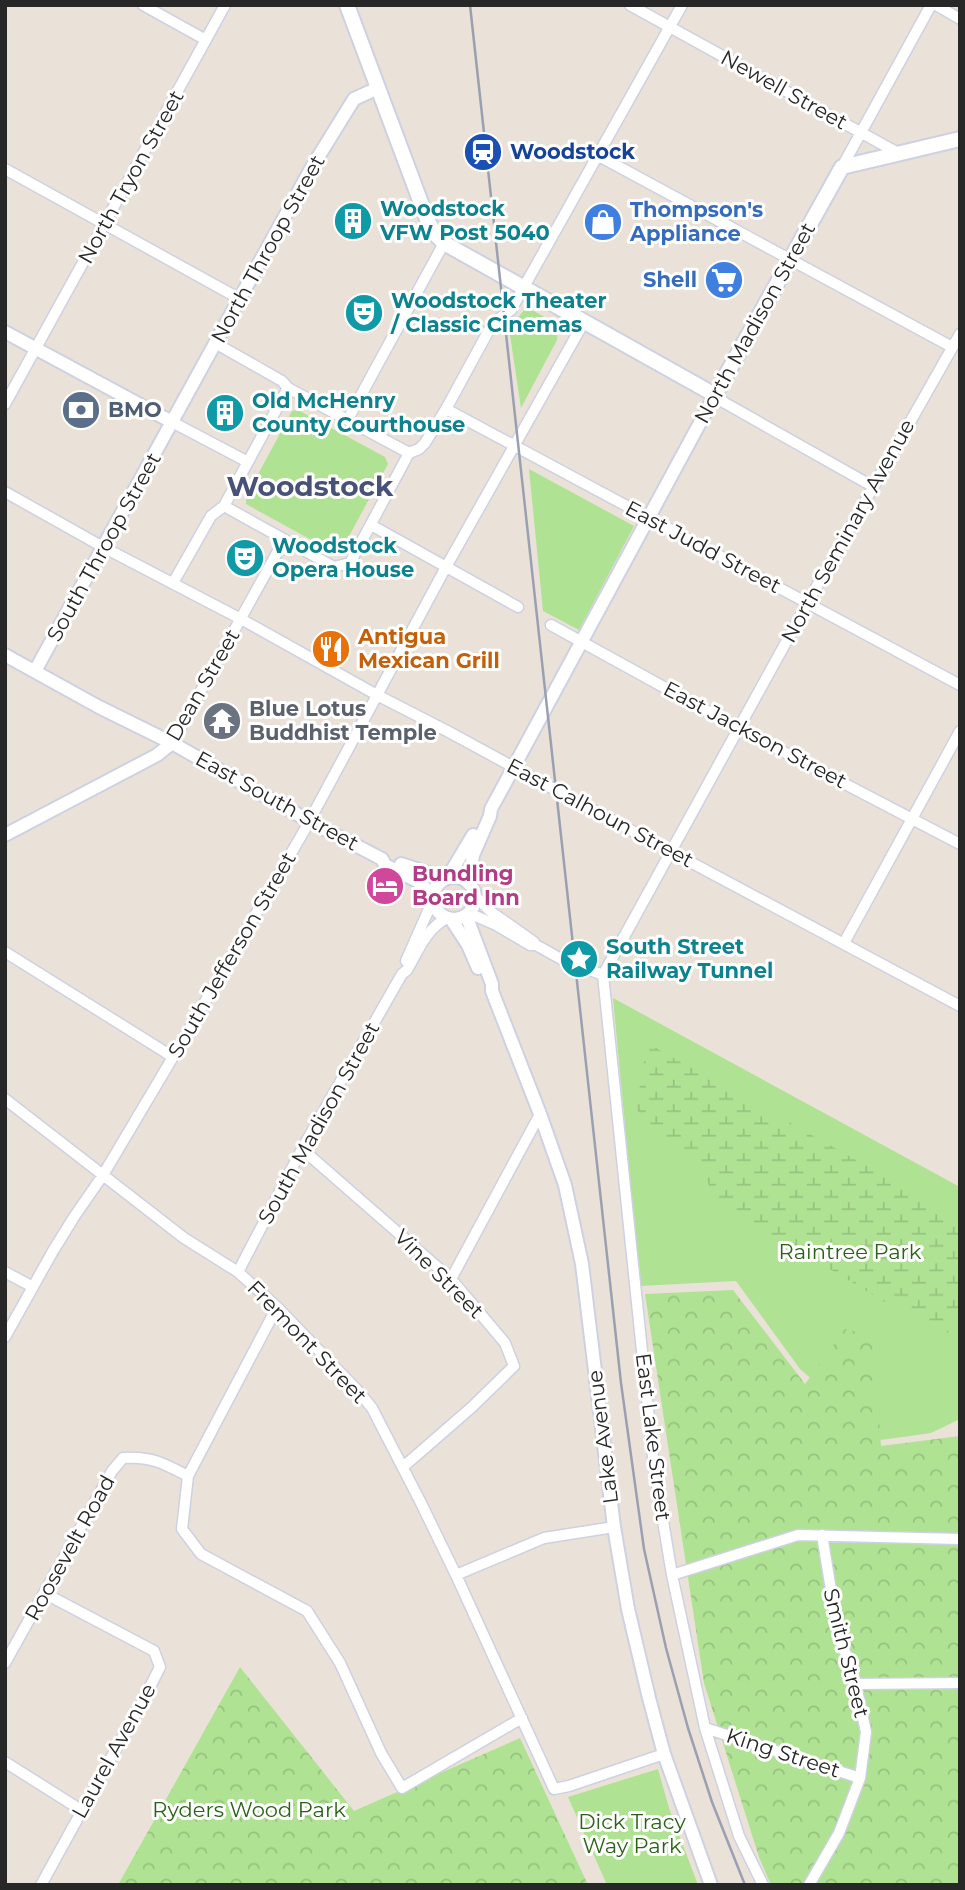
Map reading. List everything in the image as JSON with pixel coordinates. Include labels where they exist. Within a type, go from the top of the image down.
[{"type":"main road","points":[[347,5],[434,233],[444,243],[715,395]]},
{"type":"main road","points":[[842,167],[960,139]]},
{"type":"main road","name":"North Madison Street","points":[[715,395],[842,167]]},
{"type":"street","points":[[143,5],[206,40]]},
{"type":"street","name":"North Tryon Street","points":[[5,404],[225,5]]},
{"type":"street","name":"Newell Street","points":[[630,5],[898,153]]},
{"type":"street","points":[[224,506],[334,567],[351,563],[409,453],[425,443],[489,330],[511,310],[682,5]]},
{"type":"street","name":"North Madison Street","points":[[842,167],[930,5]]},
{"type":"street","points":[[936,5],[960,19]]},
{"type":"street","name":"North Throop Street","points":[[172,422],[312,167],[354,99],[377,88]]},
{"type":"street","points":[[599,156],[952,347]]},
{"type":"street","points":[[5,169],[240,299]]},
{"type":"street","points":[[348,419],[444,243]]},
{"type":"street","name":"South Jefferson Street","points":[[5,1337],[74,1217],[103,1175],[173,1057],[309,821],[446,567],[584,322]]},
{"type":"street","points":[[5,331],[248,462]]},
{"type":"street","name":"North Seminary Avenue","points":[[603,975],[872,486],[960,334]]},
{"type":"street","points":[[215,343],[282,380],[288,388],[409,453]]},
{"type":"street","points":[[173,583],[211,516],[224,506],[288,388]]},
{"type":"street","points":[[715,395],[872,486]]},
{"type":"street","name":"North Madison Street","points":[[581,641],[715,395]]},
{"type":"street","name":"East Judd Street","points":[[446,409],[960,685]]},
{"type":"street","name":"South Throop Street","points":[[35,671],[172,422]]},
{"type":"street","name":"East Calhoun Street","points":[[5,492],[377,695],[960,1006]]},
{"type":"street","points":[[372,525],[518,607]]},
{"type":"street","points":[[272,532],[278,551],[295,545]]},
{"type":"street","name":"Dean Street","points":[[5,835],[157,755],[172,743],[278,551]]},
{"type":"street","name":"East Jackson Street","points":[[551,625],[738,728],[960,844]]},
{"type":"street","points":[[581,641],[491,809],[473,855],[469,883],[475,896],[490,911],[532,939],[536,945],[561,959],[603,975]]},
{"type":"street","name":"East South Street","points":[[5,654],[382,859],[446,877]]},
{"type":"street","points":[[844,943],[960,731]]},
{"type":"street","points":[[475,896],[475,902],[468,914],[459,918],[449,918],[438,912],[432,899],[436,885],[456,866],[486,813],[491,809]]},
{"type":"street","name":"East South Street","points":[[382,859],[385,865],[419,881],[432,899]]},
{"type":"street","points":[[446,877],[459,877],[469,883]]},
{"type":"street","name":"South Madison Street","points":[[402,974],[402,968],[432,899]]},
{"type":"street","points":[[468,914],[496,925],[530,945],[536,945]]},
{"type":"street","name":"Lake Avenue","points":[[468,914],[492,991],[565,1185],[578,1243],[614,1527],[628,1609],[664,1755],[711,1885]]},
{"type":"street","name":"South Madison Street","points":[[238,1272],[302,1150],[402,974],[430,930],[449,918]]},
{"type":"street","name":"Lake Avenue","points":[[449,918],[468,945],[487,989],[492,991]]},
{"type":"street","points":[[5,952],[173,1057]]},
{"type":"street","name":"East Lake Street","points":[[603,975],[654,1467],[705,1728],[739,1836],[763,1885]]},
{"type":"street","name":"Fremont Street","points":[[5,1100],[184,1238],[238,1272],[277,1307],[359,1391],[372,1408],[403,1466],[554,1789],[664,1755]]},
{"type":"street","points":[[451,1279],[540,1114]]},
{"type":"street","name":"Vine Street","points":[[302,1150],[451,1279],[505,1343],[514,1366],[472,1407],[403,1466]]},
{"type":"street","points":[[5,1272],[33,1287]]},
{"type":"street","points":[[277,1307],[188,1476],[182,1530],[201,1553],[307,1611],[340,1663],[381,1753],[402,1788],[522,1718]]},
{"type":"street","name":"Roosevelt Road","points":[[5,1663],[112,1471],[123,1458],[142,1457],[188,1476]]},
{"type":"street","points":[[456,1575],[544,1538],[614,1527]]},
{"type":"street","points":[[673,1575],[798,1535],[960,1539]]},
{"type":"street","name":"Smith Street","points":[[809,1885],[839,1833],[860,1778],[866,1732],[852,1667],[839,1639],[822,1535]]},
{"type":"street","name":"Laurel Avenue","points":[[41,1885],[159,1667],[154,1651],[44,1593]]},
{"type":"street","points":[[856,1684],[960,1683]]},
{"type":"street","name":"King Street","points":[[705,1728],[860,1778]]},
{"type":"street","points":[[5,1762],[82,1810]]},
{"type":"green space","points":[[527,307],[555,323],[558,329],[557,340],[521,408],[509,328]]},
{"type":"green space","points":[[298,410],[385,457],[388,464],[341,551],[335,553],[246,504],[246,497],[292,411]]},
{"type":"green space","points":[[529,469],[634,526],[579,630],[543,611]]},
{"type":"green space","name":"Raintree Park","points":[[613,998],[960,1187],[960,1419],[931,1433],[881,1440],[800,1369],[736,1281],[640,1286]]},
{"type":"green space","points":[[647,1043],[960,1218],[960,1306],[945,1339],[837,1273],[717,1207],[707,1180],[636,1109]]},
{"type":"green space","points":[[733,1290],[805,1384],[845,1329],[873,1336],[881,1446],[960,1436],[960,1885],[771,1885],[759,1857],[704,1683],[645,1294]]},
{"type":"green space","name":"Ryders Wood Park","points":[[240,1667],[354,1811],[520,1738],[588,1885],[118,1885]]},
{"type":"green space","name":"Dick Tracy Way Park","points":[[658,1769],[669,1808],[698,1885],[607,1885],[568,1797]]},
{"type":"railway","points":[[470,5],[621,1383],[644,1549],[666,1648],[688,1728],[712,1802],[745,1885]]},
{"type":"place","name":"Woodstock","points":[[483,152]]},
{"type":"place","name":"Woodstock VFW Post 5040","points":[[353,221]]},
{"type":"place","name":"Thompson's Appliance","points":[[603,222]]},
{"type":"place","name":"Shell","points":[[724,280]]},
{"type":"place","name":"Woodstock Theater / Classic Cinemas","points":[[364,313]]},
{"type":"place","name":"BMO","points":[[81,410]]},
{"type":"place","name":"Old McHenry County Courthouse","points":[[225,413]]},
{"type":"place","name":"Woodstock Opera House","points":[[245,558]]},
{"type":"place","name":"Antigua Mexican Grill","points":[[331,649]]},
{"type":"place","name":"Blue Lotus Buddhist Temple","points":[[222,721]]},
{"type":"place","name":"Bundling Board Inn","points":[[385,886]]},
{"type":"place","name":"South Street Railway Tunnel","points":[[579,959]]},
{"type":"district","name":"Woodstock","points":[[310,486]]}]
